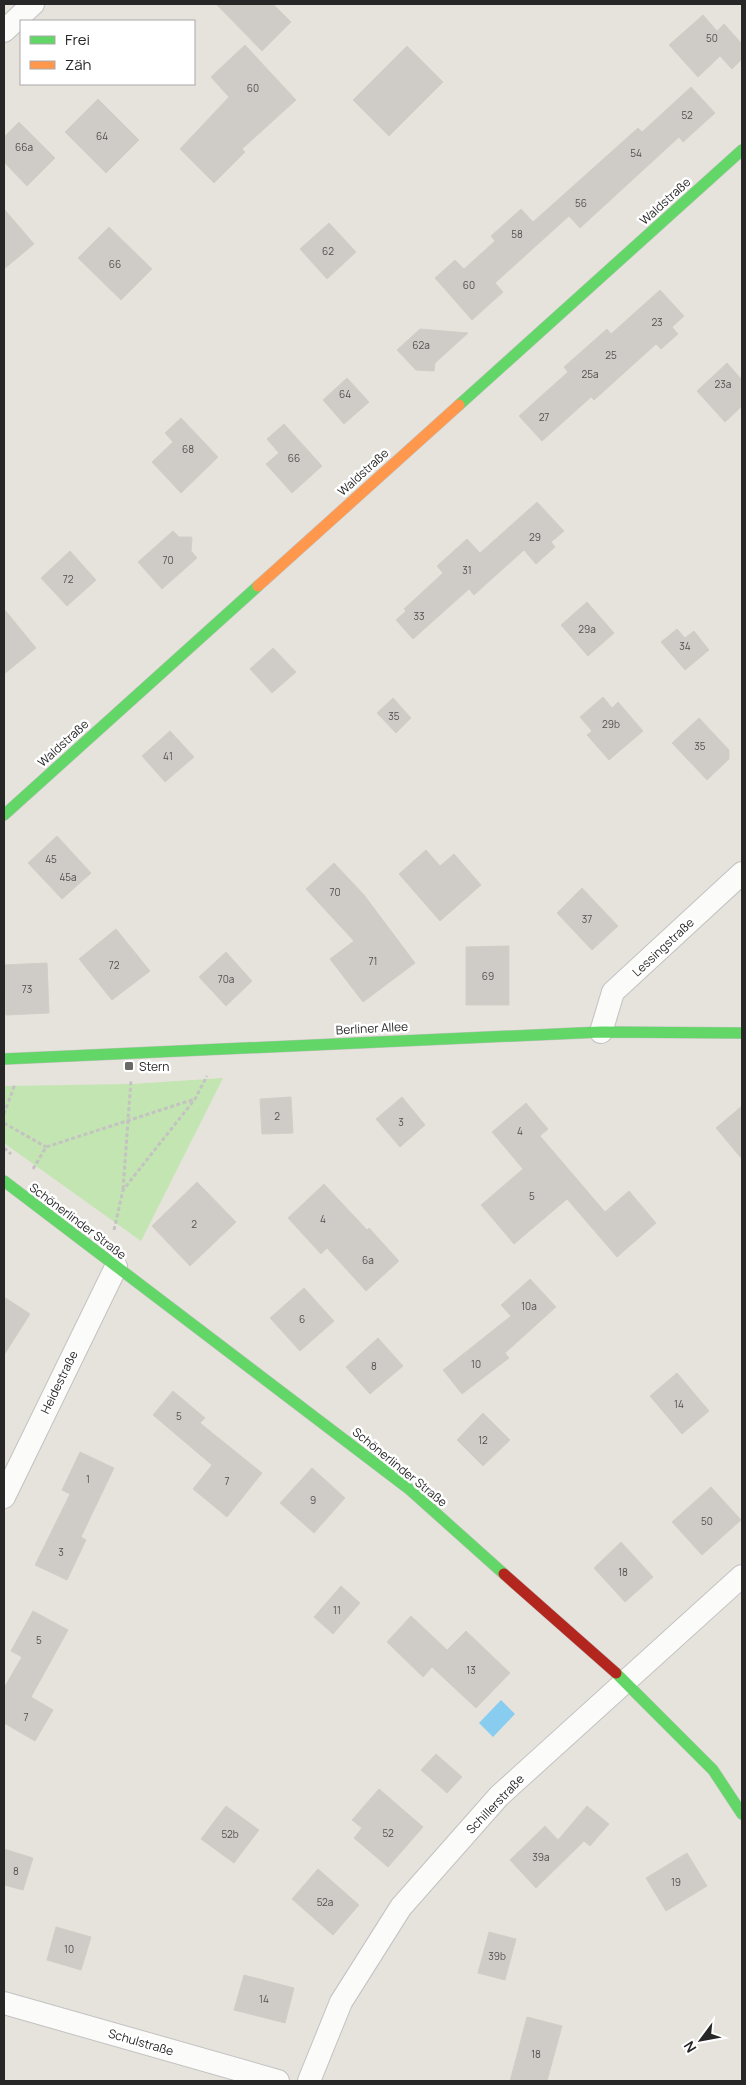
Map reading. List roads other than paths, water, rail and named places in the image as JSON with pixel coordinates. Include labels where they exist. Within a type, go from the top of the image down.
[{"type":"street","points":[[4,31],[33,4]]},
{"type":"street","name":"Waldstraße","points":[[4,815],[742,150]]},
{"type":"street","name":"Lessingstraße","points":[[601,1032],[613,992],[742,873]]},
{"type":"street","name":"Berliner Allee","points":[[4,1059],[601,1032],[742,1032]]},
{"type":"street","name":"Schönerlinder Straße","points":[[4,1181],[409,1489],[626,1682],[713,1770],[742,1814]]},
{"type":"street","name":"Heidestraße","points":[[4,1498],[116,1267]]},
{"type":"street","name":"Schillerstraße","points":[[309,2081],[342,2002],[401,1908],[499,1796],[742,1576]]},
{"type":"street","name":"Schulstraße","points":[[4,2003],[278,2081]]},
{"type":"water","points":[[501,1700],[515,1714],[493,1737],[479,1723]]},
{"type":"place","name":"Stern","points":[[129,1066]]}]
